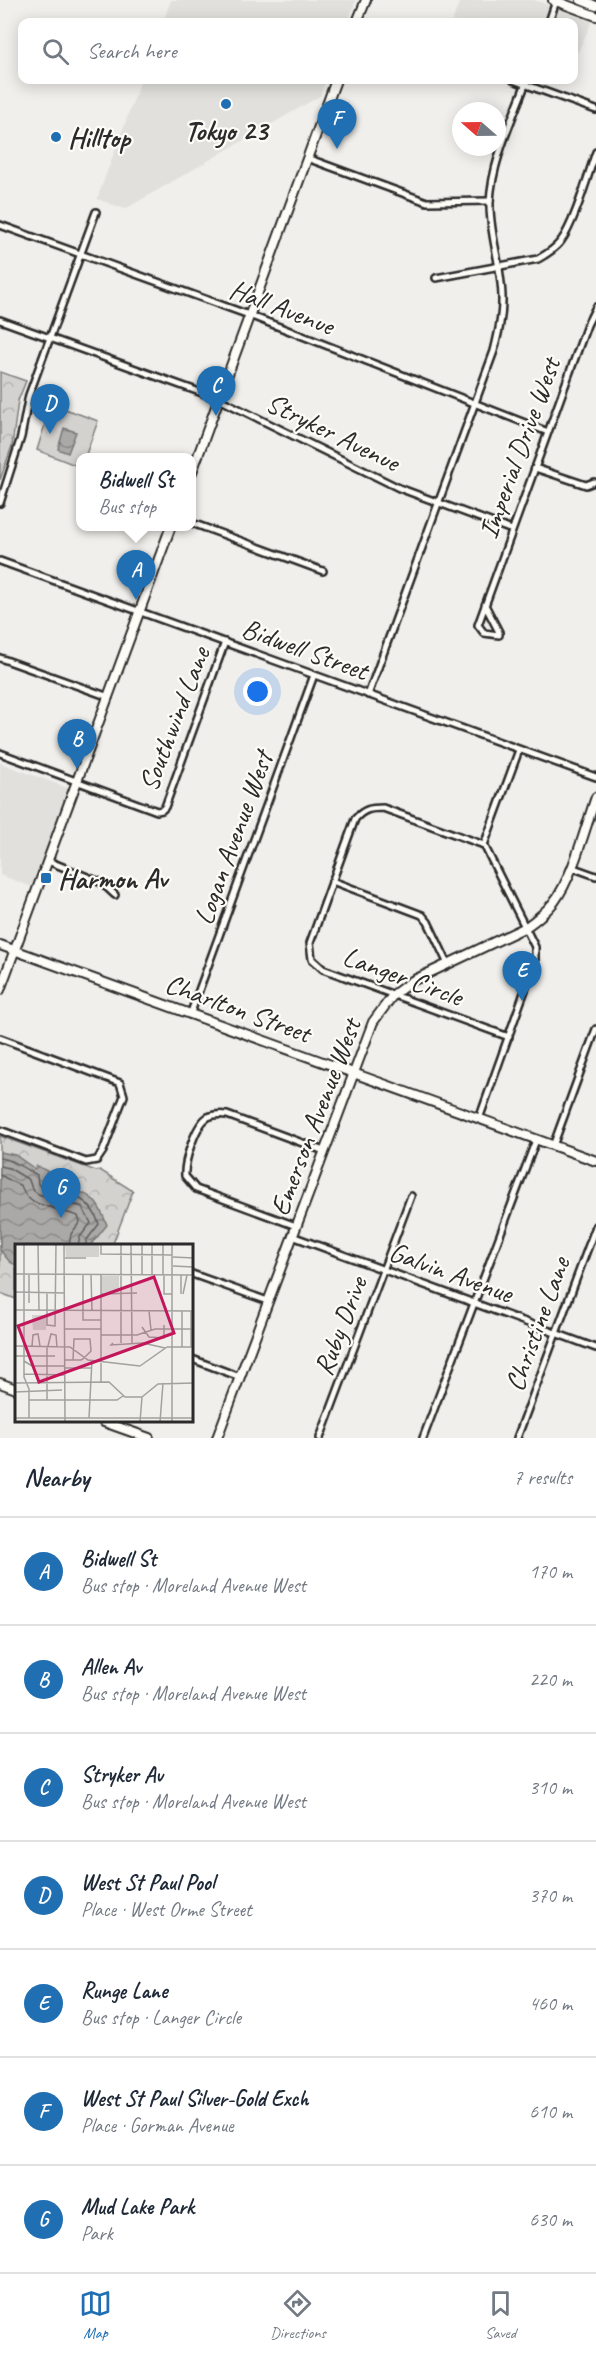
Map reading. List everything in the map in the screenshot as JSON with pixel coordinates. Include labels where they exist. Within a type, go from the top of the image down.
[{"type":"street","points":[[359,18],[366,0]]},
{"type":"street","points":[[550,18],[556,0],[596,16]]},
{"type":"street","points":[[581,0],[596,6]]},
{"type":"street","points":[[196,461],[335,84]]},
{"type":"street","points":[[368,694],[475,405],[500,330],[502,300],[491,226],[490,201],[497,161],[525,84]]},
{"type":"street","points":[[531,84],[596,110]]},
{"type":"street","points":[[436,278],[538,259],[551,252],[561,241],[596,152]]},
{"type":"street","points":[[307,158],[427,202],[490,201]]},
{"type":"street","points":[[0,503],[21,437],[29,394],[96,212]]},
{"type":"street","name":"Hall Avenue","points":[[0,225],[249,315],[548,432]]},
{"type":"street","name":"Imperial Drive West","points":[[485,605],[499,635],[494,636],[480,631],[478,625],[485,605],[512,530],[548,432],[586,325],[596,307]]},
{"type":"street","name":"Stryker Avenue","points":[[0,320],[219,399],[399,488],[512,530]]},
{"type":"street","points":[[535,468],[586,485],[594,482]]},
{"type":"street","points":[[196,524],[323,571]]},
{"type":"street","points":[[0,990],[169,531]]},
{"type":"street","name":"Bidwell Street","points":[[0,561],[596,777]]},
{"type":"street","name":"Southwind Lane","points":[[78,781],[162,810],[225,642]]},
{"type":"street","points":[[0,658],[109,697]]},
{"type":"street","name":"Logan Avenue West","points":[[190,1015],[315,675]]},
{"type":"street","points":[[479,1119],[535,962],[534,947],[526,927],[484,845],[519,750]]},
{"type":"street","points":[[0,753],[78,781]]},
{"type":"street","name":"Emerson Avenue West","points":[[217,1438],[373,1023],[393,995],[412,981],[526,927],[541,916],[554,902],[563,886],[596,797]]},
{"type":"street","name":"Langer Circle","points":[[484,845],[383,808],[370,808],[362,812],[355,819],[310,943],[312,959],[323,969],[509,1037]]},
{"type":"street","points":[[48,861],[102,882],[115,896]]},
{"type":"street","points":[[571,867],[596,876]]},
{"type":"street","points":[[332,881],[422,915],[428,922],[448,964]]},
{"type":"street","name":"Charlton Street","points":[[0,945],[596,1161]]},
{"type":"street","points":[[553,1146],[596,1029]]},
{"type":"street","points":[[0,1038],[120,1083],[124,1096],[103,1151],[97,1160],[86,1161],[0,1130]]},
{"type":"street","points":[[296,1226],[196,1189],[185,1176],[186,1160],[200,1124],[208,1117],[219,1114],[324,1151]]},
{"type":"street","points":[[423,1438],[536,1140]]},
{"type":"street","name":"Ruby Drive","points":[[320,1438],[411,1196]]},
{"type":"street","name":"Christine Lane","points":[[517,1438],[596,1226]]},
{"type":"street","name":"Galvin Avenue","points":[[292,1236],[596,1348]]},
{"type":"street","points":[[194,1275],[268,1301]]},
{"type":"street","points":[[194,1360],[240,1377]]},
{"type":"street","points":[[0,1383],[15,1389]]},
{"type":"street","points":[[107,1423],[149,1438]]},
{"type":"shaded area","points":[[171,0],[356,0],[349,18],[164,18]]},
{"type":"shaded area","points":[[460,0],[534,0],[592,21],[578,52],[578,18],[453,18]]},
{"type":"shaded area","points":[[140,84],[324,84],[320,96],[125,209],[97,199]]},
{"type":"shaded area","points":[[0,763],[68,788],[32,887],[0,875]]},
{"type":"green space","points":[[0,372],[26,381],[18,401],[12,446],[0,480]]},
{"type":"green space","points":[[57,406],[98,421],[86,453],[76,453],[76,465],[37,450],[46,421],[50,414],[54,415]]},
{"type":"green space","points":[[0,1136],[96,1171],[100,1170],[133,1191],[113,1244],[15,1244],[15,1299],[0,1293]]},
{"type":"water","points":[[64,428],[76,432],[68,453],[58,449]]},
{"type":"water","points":[[0,1152],[15,1155],[35,1169],[37,1166],[47,1171],[43,1182],[72,1188],[92,1199],[107,1225],[92,1244],[15,1244],[15,1264],[0,1250]]},
{"type":"place","name":"Tokyo 23","points":[[226,104]]},
{"type":"place","name":"Hilltop","points":[[56,137]]},
{"type":"place","name":"West St Paul Silver-Gold Exch","points":[[337,149]]},
{"type":"place","name":"Stryker Av","points":[[216,416]]},
{"type":"place","name":"West St Paul Pool","points":[[50,434]]},
{"type":"place","name":"Bidwell St","points":[[136,600]]},
{"type":"place","name":"Allen Av","points":[[77,769]]},
{"type":"place","name":"Harmon Av","points":[[46,878]]},
{"type":"place","name":"Runge Lane","points":[[522,1001]]},
{"type":"place","name":"Mud Lake Park","points":[[61,1218]]}]
